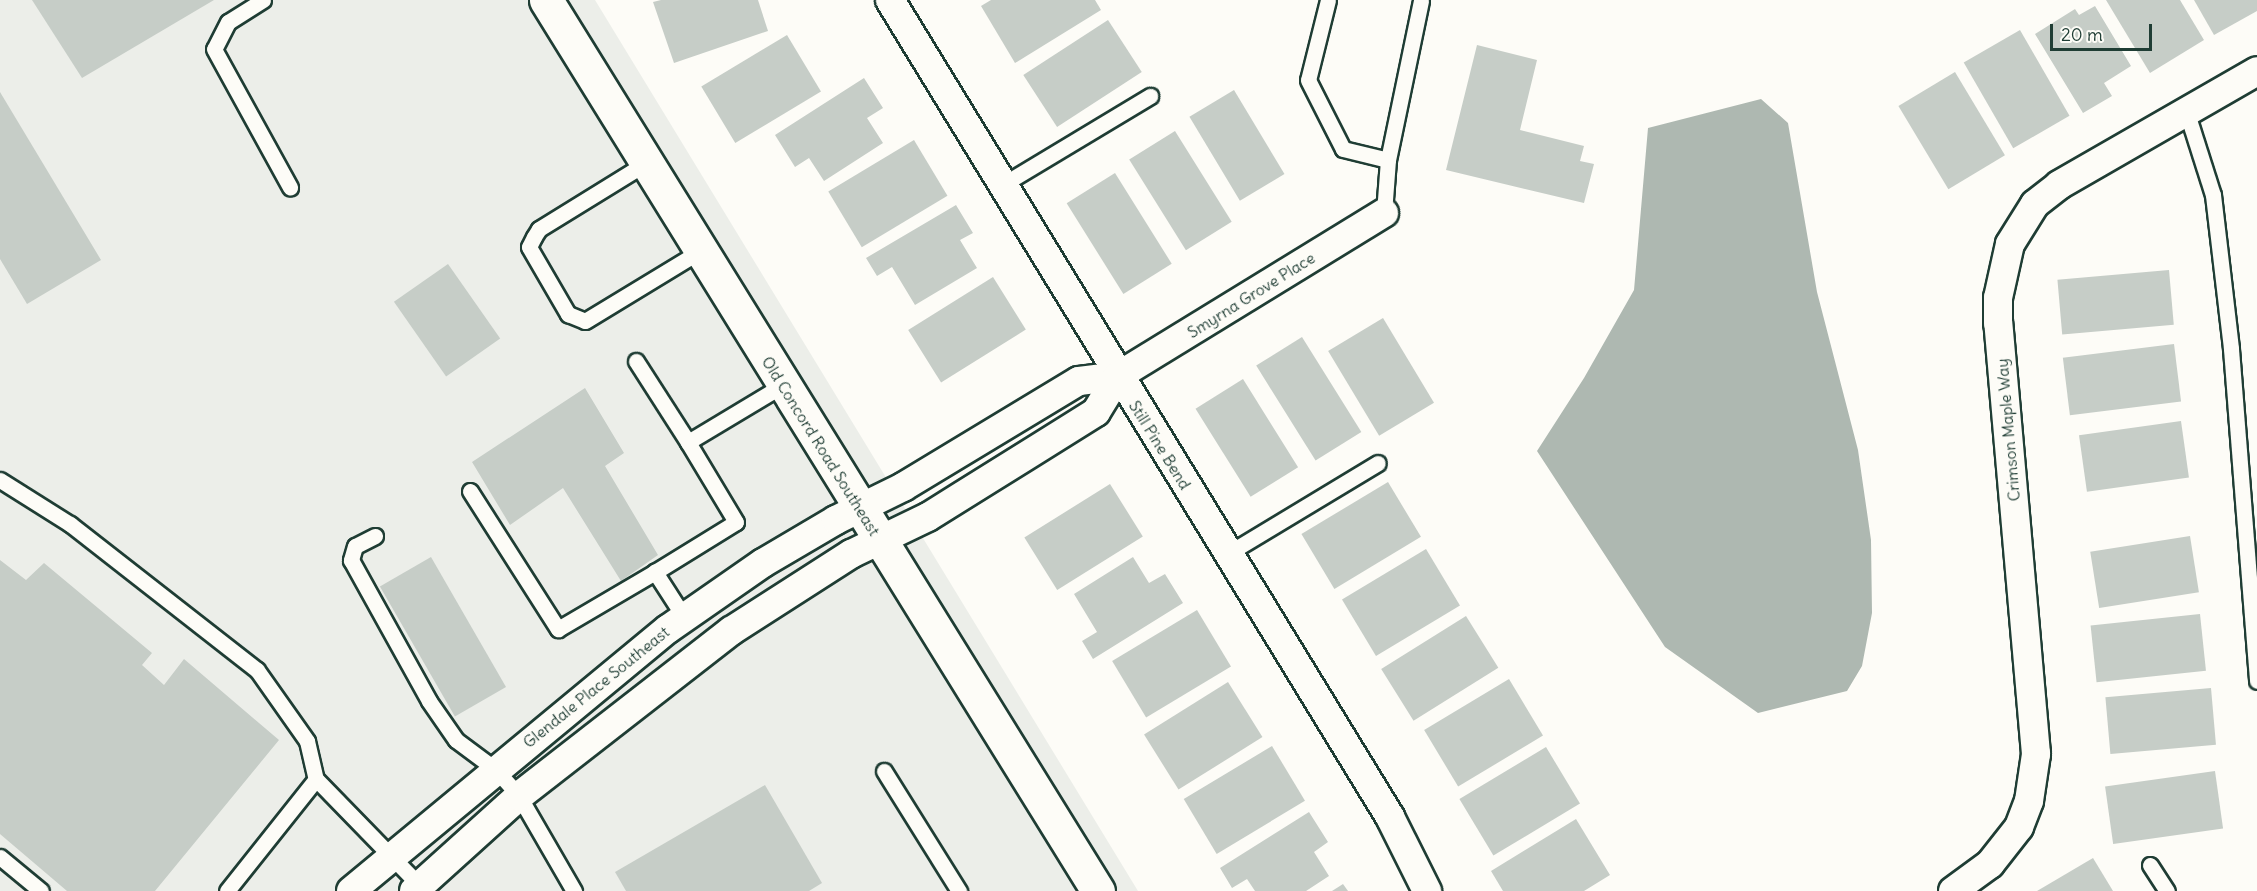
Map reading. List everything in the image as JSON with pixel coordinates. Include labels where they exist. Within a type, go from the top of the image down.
[{"type":"street","name":"Old Concord Road Southeast","points":[[546,0],[859,509],[1098,891]]},
{"type":"street","name":"Still Pine Bend","points":[[890,0],[1390,817],[1426,891]]},
{"type":"street","name":"Crimson Maple Way","points":[[1953,891],[1990,864],[2019,827],[2029,801],[2035,762],[2036,723],[1998,323],[1998,298],[2010,244],[2035,204],[2059,185],[2257,71]]},
{"type":"street","name":"Smyrna Grove Place","points":[[859,509],[1079,381],[1118,376],[1384,213]]},
{"type":"street","name":"Smyrna Grove Place","points":[[879,540],[928,517],[1096,412],[1118,376]]},
{"type":"street","points":[[994,432],[1014,464]]},
{"type":"street","name":"Glendale Place Southeast","points":[[351,891],[495,769],[684,617],[764,563],[859,509]]},
{"type":"street","points":[[417,888],[519,796],[731,631],[851,554],[879,540]]},
{"type":"lane","points":[[263,0],[228,22],[214,49],[290,187]]},
{"type":"lane","points":[[1328,0],[1308,80],[1343,149],[1388,160]]},
{"type":"lane","points":[[1384,213],[1388,160],[1421,0]]},
{"type":"lane","points":[[1002,185],[1150,96]]},
{"type":"lane","points":[[2186,110],[2214,207],[2231,348],[2257,681]]},
{"type":"lane","points":[[646,163],[539,229],[534,237],[529,247],[568,314],[585,321],[700,251]]},
{"type":"lane","points":[[470,491],[558,629],[736,522],[636,361]]},
{"type":"lane","points":[[688,442],[783,385]]},
{"type":"lane","points":[[1227,554],[1378,463]]},
{"type":"lane","points":[[0,480],[70,524],[257,670],[307,741],[316,779],[417,888]]},
{"type":"lane","points":[[375,536],[355,546],[351,560],[429,701],[456,740],[495,769],[519,796],[574,891]]},
{"type":"lane","points":[[655,572],[684,617]]},
{"type":"lane","points":[[884,771],[959,891]]},
{"type":"lane","points":[[227,891],[316,779]]},
{"type":"lane","points":[[0,857],[41,891]]},
{"type":"lane","points":[[2150,865],[2167,891]]},
{"type":"shaded area","points":[[0,0],[595,0],[1138,891],[0,891]]},
{"type":"shaded area","points":[[1761,99],[1788,123],[1817,292],[1858,450],[1871,540],[1872,613],[1862,666],[1847,691],[1758,713],[1665,647],[1537,451],[1584,378],[1634,290],[1648,128]]},
{"type":"building","points":[[32,0],[214,0],[82,78]]},
{"type":"building","points":[[661,0],[758,0],[768,31],[674,63],[653,2]]},
{"type":"building","points":[[991,0],[1095,0],[1101,10],[1015,63],[981,6]]},
{"type":"building","points":[[2106,0],[2180,0],[2204,40],[2150,73]]},
{"type":"building","points":[[2194,0],[2257,0],[2257,11],[2214,35]]},
{"type":"building","points":[[2095,6],[2131,66],[2104,83],[2112,96],[2083,113],[2035,34],[2075,9],[2079,15]]},
{"type":"building","points":[[1108,20],[1142,72],[1057,127],[1023,75]]},
{"type":"building","points":[[2020,30],[2070,116],[2013,148],[1964,62]]},
{"type":"building","points":[[787,35],[821,92],[735,143],[701,87]]},
{"type":"building","points":[[1477,45],[1537,60],[1520,130],[1584,146],[1580,161],[1594,164],[1584,203],[1446,170]]},
{"type":"building","points":[[1955,72],[2005,155],[1948,189],[1898,106]]},
{"type":"building","points":[[864,78],[883,108],[867,118],[883,143],[824,181],[809,158],[795,167],[775,135]]},
{"type":"building","points":[[1234,90],[1284,174],[1240,201],[1189,117]]},
{"type":"building","points":[[0,92],[101,260],[27,304],[0,259]]},
{"type":"building","points":[[1175,131],[1232,222],[1186,250],[1129,160]]},
{"type":"building","points":[[914,140],[947,196],[862,247],[828,192]]},
{"type":"building","points":[[1115,173],[1172,264],[1123,294],[1067,203]]},
{"type":"building","points":[[956,205],[973,233],[960,240],[977,268],[915,305],[892,267],[877,276],[866,258]]},
{"type":"building","points":[[448,264],[500,339],[446,376],[394,302]]},
{"type":"building","points":[[2169,270],[2174,325],[2062,335],[2057,280]]},
{"type":"building","points":[[993,277],[1026,330],[941,383],[908,330]]},
{"type":"building","points":[[1383,318],[1434,403],[1379,436],[1328,351]]},
{"type":"building","points":[[1302,337],[1361,432],[1316,461],[1256,366]]},
{"type":"building","points":[[2174,344],[2181,402],[2070,415],[2063,358]]},
{"type":"building","points":[[1243,379],[1298,467],[1251,497],[1196,409]]},
{"type":"building","points":[[585,388],[624,453],[605,466],[658,555],[621,581],[563,488],[510,525],[472,462]]},
{"type":"building","points":[[2181,421],[2189,477],[2087,492],[2079,435]]},
{"type":"building","points":[[1388,482],[1421,537],[1334,589],[1301,534]]},
{"type":"building","points":[[1110,484],[1143,537],[1057,590],[1024,538]]},
{"type":"building","points":[[2190,536],[2199,592],[2099,608],[2090,552]]},
{"type":"building","points":[[1426,549],[1460,606],[1376,656],[1342,599]]},
{"type":"building","points":[[431,557],[506,687],[455,716],[380,586]]},
{"type":"building","points":[[1133,557],[1149,583],[1165,574],[1183,603],[1093,659],[1082,641],[1097,632],[1074,594]]},
{"type":"building","points":[[0,560],[26,580],[44,563],[152,653],[142,665],[164,685],[184,659],[279,740],[155,891],[67,891],[0,834]]},
{"type":"building","points":[[1197,610],[1231,667],[1146,718],[1112,661]]},
{"type":"building","points":[[2200,614],[2206,671],[2097,682],[2091,625]]},
{"type":"building","points":[[1466,616],[1498,668],[1414,721],[1381,669]]},
{"type":"building","points":[[1509,679],[1543,736],[1458,787],[1424,730]]},
{"type":"building","points":[[1228,682],[1262,737],[1178,790],[1144,734]]},
{"type":"building","points":[[2211,688],[2216,745],[2110,754],[2105,697]]},
{"type":"building","points":[[1272,746],[1305,801],[1217,854],[1184,799]]},
{"type":"building","points":[[1546,747],[1580,804],[1493,856],[1459,799]]},
{"type":"building","points":[[2215,771],[2223,828],[2113,844],[2105,786]]},
{"type":"building","points":[[765,785],[822,883],[809,891],[626,891],[615,872]]},
{"type":"building","points":[[1309,812],[1328,842],[1314,852],[1329,876],[1306,891],[1255,891],[1247,879],[1232,888],[1220,868]]},
{"type":"building","points":[[1576,819],[1610,875],[1584,891],[1503,891],[1491,871]]},
{"type":"building","points":[[2093,858],[2113,891],[2037,891]]},
{"type":"building","points":[[1343,884],[1348,891],[1332,891]]}]
